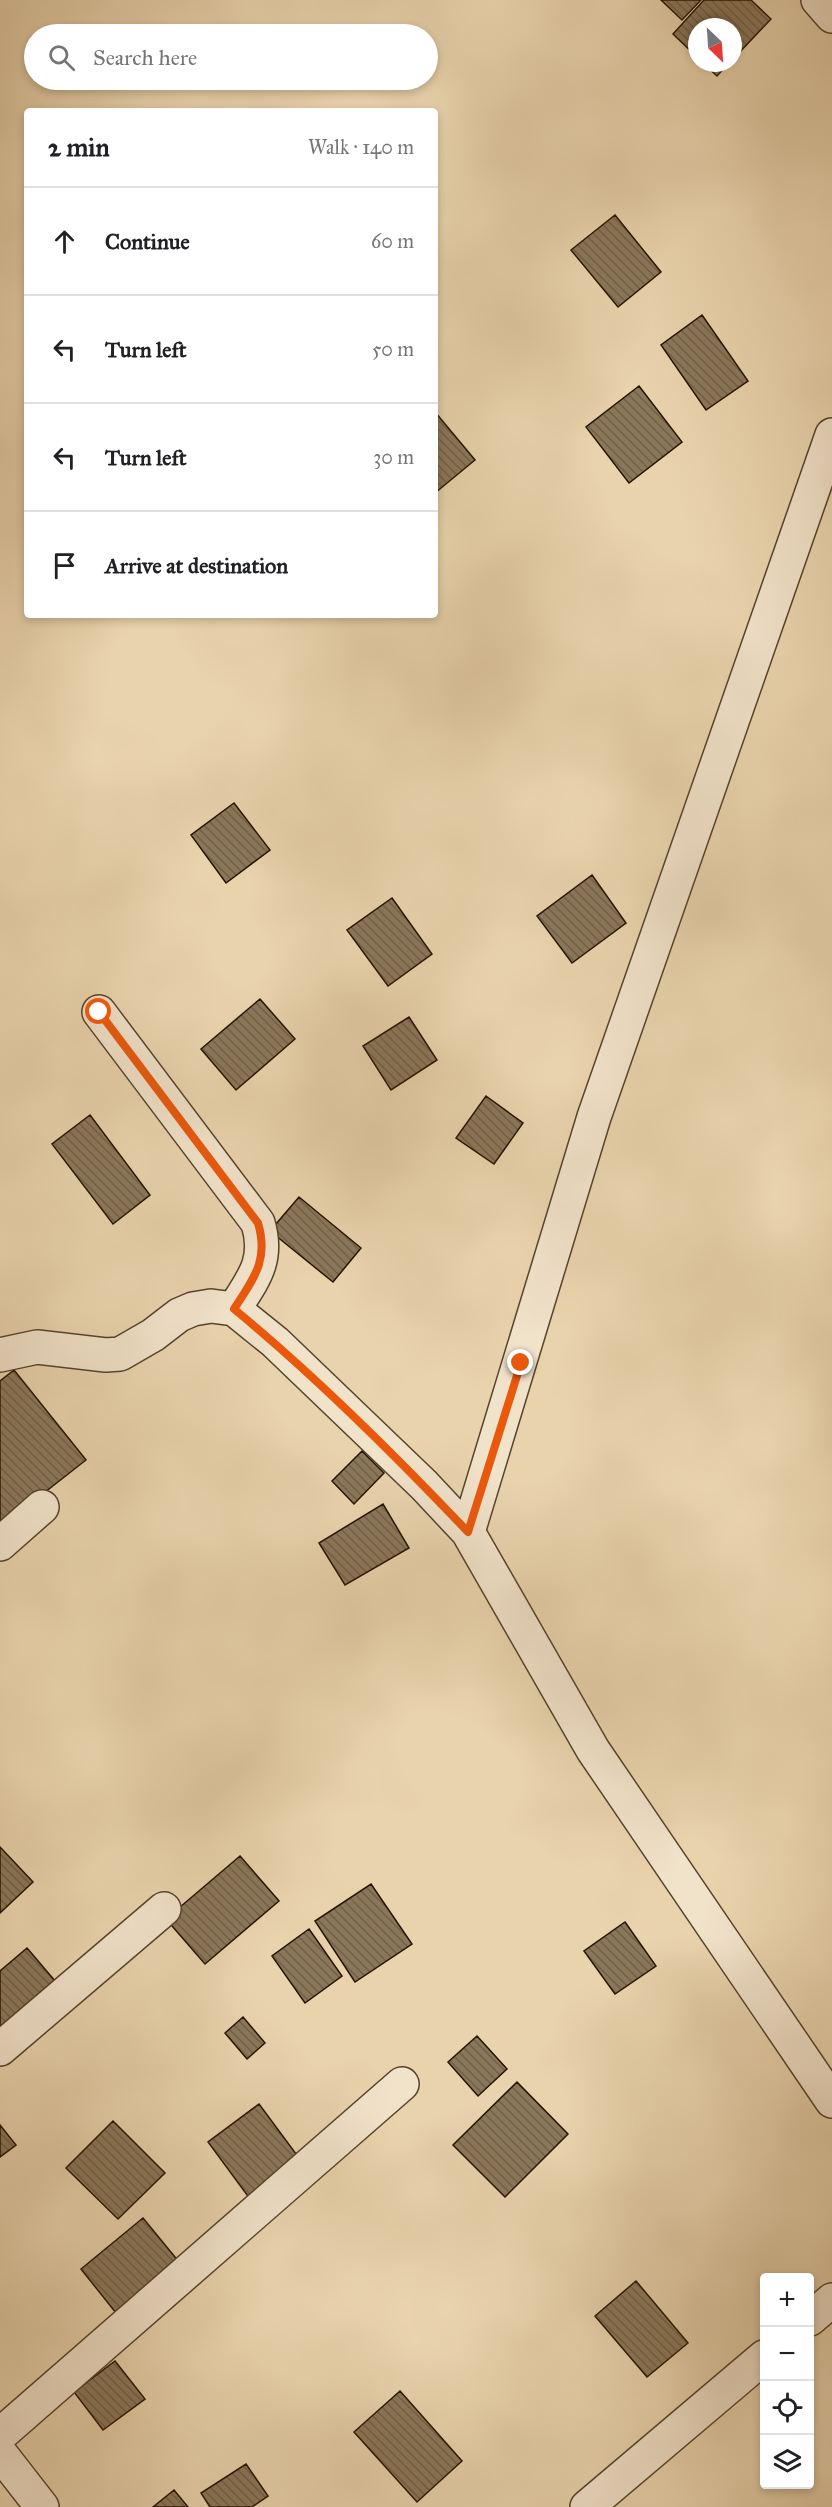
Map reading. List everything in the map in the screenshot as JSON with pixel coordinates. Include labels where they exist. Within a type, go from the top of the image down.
[{"type":"street","points":[[818,0],[832,16]]},
{"type":"street","points":[[468,1532],[594,1117],[832,435]]},
{"type":"street","points":[[99,1012],[258,1223],[263,1240],[262,1258],[255,1276],[234,1309]]},
{"type":"street","points":[[0,1355],[37,1347],[106,1355],[120,1354],[153,1335],[179,1315],[193,1309],[211,1306],[234,1309],[275,1342],[424,1485],[468,1532],[593,1750],[832,2101]]},
{"type":"street","points":[[0,1544],[42,1507]]},
{"type":"street","points":[[0,2049],[164,1910]]},
{"type":"street","points":[[0,2435],[402,2084]]},
{"type":"street","points":[[814,2316],[832,2300]]},
{"type":"street","points":[[587,2507],[760,2361]]},
{"type":"street","points":[[0,2454],[42,2507]]},
{"type":"building","points":[[661,0],[701,0],[682,20]]},
{"type":"building","points":[[704,0],[751,0],[771,19],[742,50],[742,18],[688,18],[688,48],[673,34]]},
{"type":"building","points":[[615,215],[661,272],[618,307],[571,250]]},
{"type":"building","points":[[702,315],[748,381],[706,410],[661,345]]},
{"type":"building","points":[[639,386],[682,442],[629,483],[586,427]]},
{"type":"building","points":[[438,416],[475,460],[438,491]]},
{"type":"building","points":[[234,803],[270,850],[226,883],[191,835]]},
{"type":"building","points":[[592,875],[626,923],[572,963],[537,916]]},
{"type":"building","points":[[392,898],[432,954],[388,986],[347,930]]},
{"type":"building","points":[[260,999],[295,1039],[236,1090],[201,1049]]},
{"type":"building","points":[[409,1017],[437,1060],[391,1090],[363,1046]]},
{"type":"building","points":[[486,1096],[523,1123],[494,1164],[456,1138]]},
{"type":"building","points":[[90,1115],[150,1195],[113,1224],[52,1144]]},
{"type":"building","points":[[299,1197],[361,1248],[333,1282],[270,1231]]},
{"type":"building","points":[[14,1370],[86,1460],[3,1525],[0,1521],[0,1381]]},
{"type":"building","points":[[362,1451],[384,1473],[354,1504],[332,1481]]},
{"type":"building","points":[[383,1504],[409,1548],[345,1585],[319,1543]]},
{"type":"building","points":[[0,1847],[33,1882],[0,1913]]},
{"type":"building","points":[[240,1856],[279,1901],[205,1964],[166,1919]]},
{"type":"building","points":[[371,1884],[412,1944],[355,1982],[315,1921]]},
{"type":"building","points":[[625,1922],[656,1966],[615,1994],[584,1951]]},
{"type":"building","points":[[309,1929],[342,1976],[305,2003],[272,1956]]},
{"type":"building","points":[[27,1948],[61,1988],[0,2040],[0,1971]]},
{"type":"building","points":[[243,2017],[265,2043],[247,2059],[225,2033]]},
{"type":"building","points":[[477,2036],[507,2069],[478,2096],[448,2062]]},
{"type":"building","points":[[517,2082],[568,2134],[505,2197],[453,2145]]},
{"type":"building","points":[[259,2104],[305,2166],[253,2203],[208,2142]]},
{"type":"building","points":[[113,2121],[165,2173],[118,2219],[66,2168]]},
{"type":"building","points":[[0,2125],[16,2145],[0,2157]]},
{"type":"building","points":[[143,2218],[179,2262],[116,2313],[81,2269]]},
{"type":"building","points":[[636,2281],[688,2343],[647,2377],[595,2316]]},
{"type":"building","points":[[115,2361],[145,2399],[103,2430],[74,2392]]},
{"type":"building","points":[[400,2391],[462,2461],[417,2502],[354,2432]]},
{"type":"building","points":[[246,2464],[268,2496],[252,2507],[210,2507],[201,2493]]},
{"type":"building","points":[[174,2490],[188,2507],[153,2507]]},
{"type":"route","points":[[99,1012],[258,1223],[263,1240],[262,1258],[255,1276],[234,1309],[275,1342],[424,1485],[468,1532],[521,1363]]}]
